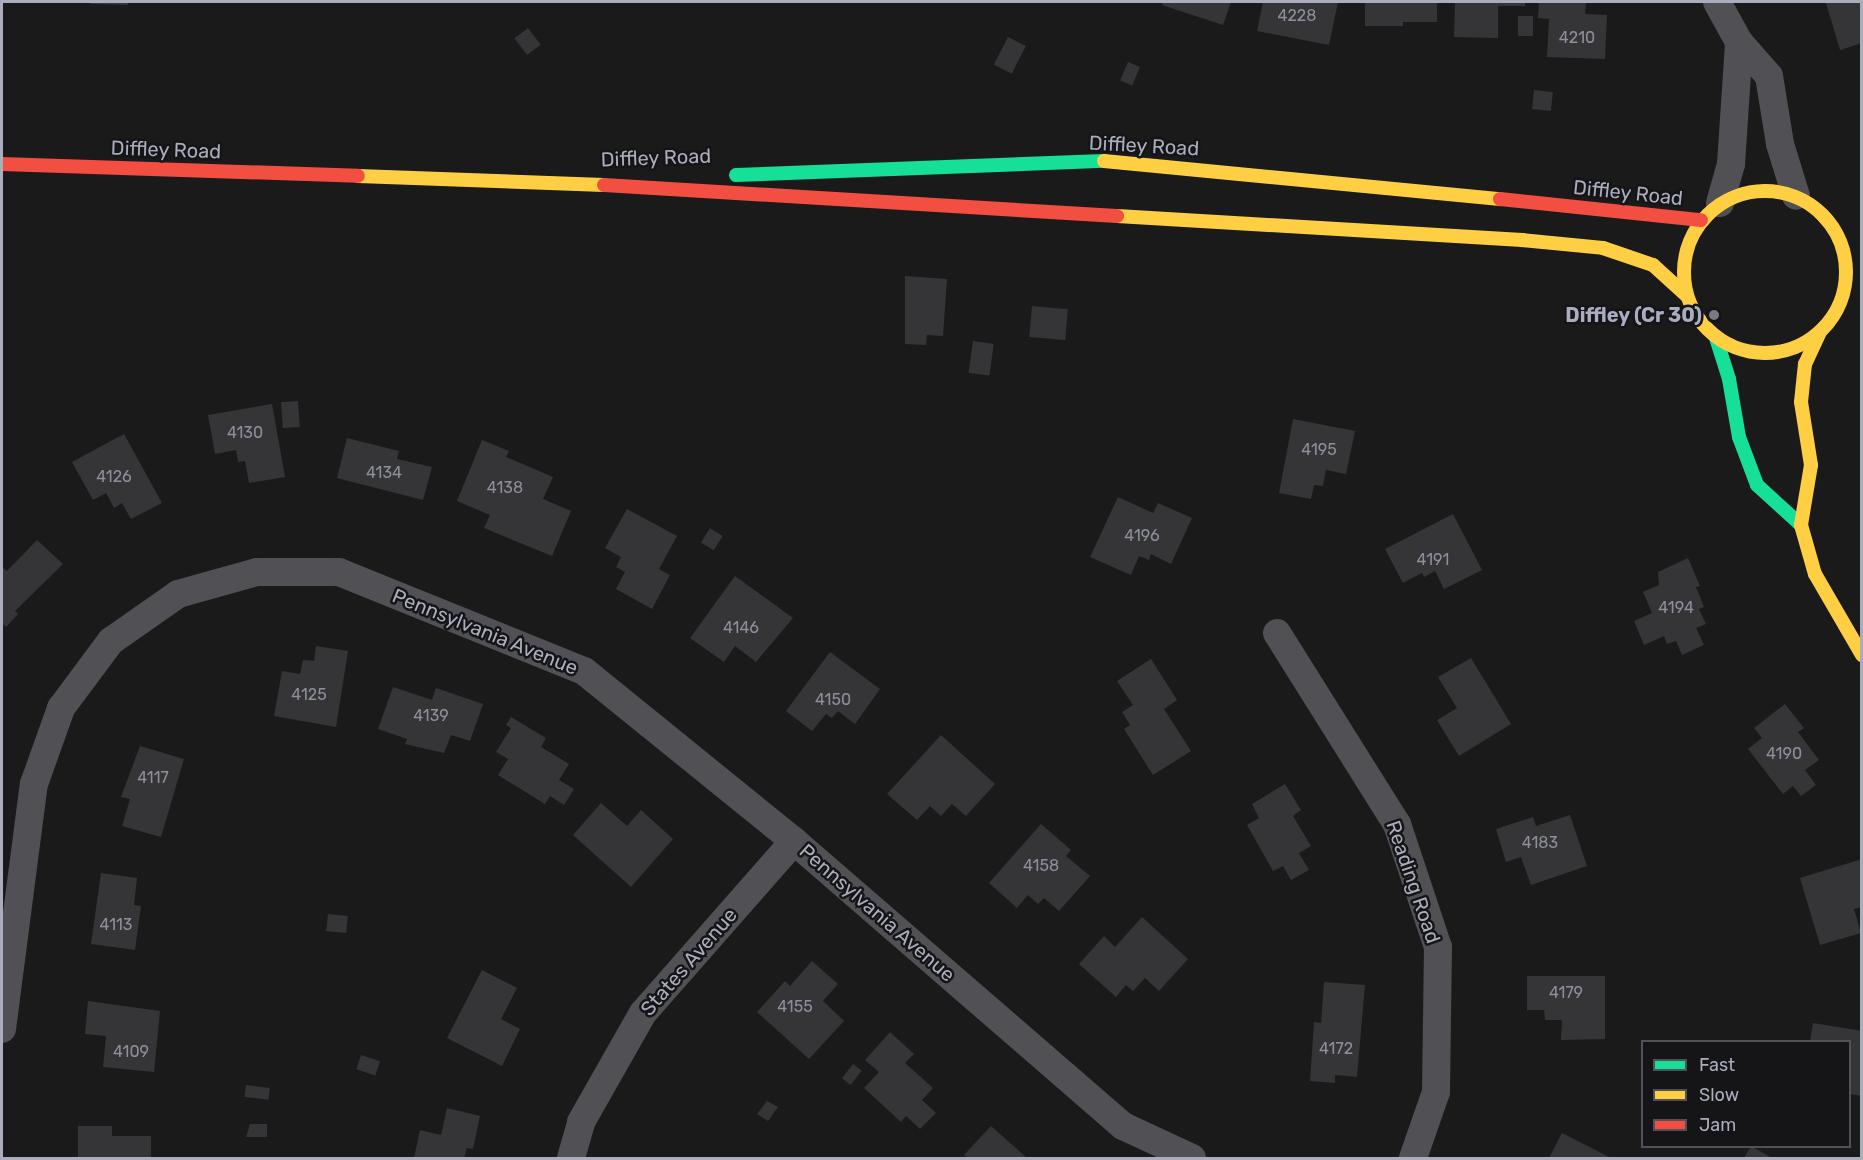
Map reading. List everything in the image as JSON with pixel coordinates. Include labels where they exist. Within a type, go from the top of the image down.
[{"type":"main road","name":"Diffley Road","points":[[724,175],[1118,160],[1711,212]]},
{"type":"main road","name":"Diffley Road","points":[[2,164],[546,182],[1510,240],[1604,248],[1653,265],[1686,295]]},
{"type":"main road","name":"Diffley Road","points":[[546,182],[700,176]]},
{"type":"main road","points":[[1820,332],[1796,348],[1769,353],[1741,350],[1716,338],[1698,318],[1686,295],[1683,269],[1688,243],[1711,212],[1753,192],[1771,190],[1796,196],[1819,210],[1836,230],[1846,256],[1846,284],[1838,311],[1820,332],[1805,364],[1802,393],[1811,465],[1801,525],[1815,574],[1862,655]]},
{"type":"main road","points":[[1836,230],[1853,233]]},
{"type":"main road","points":[[1838,311],[1854,305]]},
{"type":"main road","points":[[1716,338],[1730,379],[1739,438],[1757,485],[1801,525]]},
{"type":"street","points":[[1718,2],[1739,42],[1769,76],[1781,151],[1796,196]]},
{"type":"street","points":[[1711,212],[1731,164],[1739,42]]},
{"type":"street","name":"Pennsylvania Avenue","points":[[2,1029],[34,784],[61,708],[111,641],[178,594],[257,572],[339,572],[584,671],[794,841],[1123,1126],[1192,1158]]},
{"type":"street","name":"Reading Road","points":[[1277,633],[1397,824],[1438,946],[1436,1092],[1413,1158]]},
{"type":"street","name":"States Avenue","points":[[571,1158],[580,1122],[643,1014],[794,841]]},
{"type":"building","points":[[91,2],[128,2],[128,5],[91,4]]},
{"type":"building","points":[[1163,2],[1231,2],[1223,25],[1162,5]]},
{"type":"building","points":[[1263,2],[1338,2],[1329,45],[1257,31]]},
{"type":"building","points":[[1365,2],[1437,2],[1437,22],[1403,22],[1403,26],[1365,26]]},
{"type":"building","points":[[1455,2],[1525,2],[1525,6],[1498,6],[1498,38],[1454,37]]},
{"type":"building","points":[[1539,2],[1586,2],[1585,14],[1607,15],[1605,59],[1547,57],[1549,19],[1538,18]]},
{"type":"building","points":[[1862,2],[1862,43],[1840,50],[1826,3]]},
{"type":"building","points":[[1518,16],[1533,16],[1533,36],[1518,36]]},
{"type":"building","points":[[528,28],[541,45],[527,55],[514,38]]},
{"type":"building","points":[[1008,37],[1026,46],[1012,74],[994,65]]},
{"type":"building","points":[[1128,62],[1140,67],[1132,85],[1120,80]]},
{"type":"building","points":[[1534,90],[1553,92],[1551,111],[1532,109]]},
{"type":"building","points":[[905,276],[947,279],[943,336],[927,335],[926,345],[905,344]]},
{"type":"building","points":[[1032,306],[1068,309],[1065,340],[1029,337]]},
{"type":"building","points":[[973,341],[994,344],[989,376],[969,373]]},
{"type":"building","points":[[298,401],[300,427],[283,428],[281,402]]},
{"type":"building","points":[[272,404],[285,477],[249,483],[245,461],[238,462],[236,450],[215,454],[208,415]]},
{"type":"building","points":[[1293,419],[1355,431],[1346,474],[1326,470],[1323,486],[1314,485],[1311,499],[1279,493]]},
{"type":"building","points":[[124,434],[162,503],[131,519],[122,503],[114,508],[106,493],[93,500],[72,462]]},
{"type":"building","points":[[347,438],[399,451],[397,459],[432,467],[423,500],[337,478]]},
{"type":"building","points":[[482,440],[509,451],[506,457],[553,477],[543,499],[571,511],[552,556],[484,528],[490,515],[457,501]]},
{"type":"building","points":[[1118,497],[1153,513],[1158,503],[1192,518],[1171,564],[1151,554],[1149,560],[1139,556],[1131,575],[1090,557]]},
{"type":"building","points":[[627,509],[677,536],[659,569],[670,575],[652,609],[616,589],[625,572],[616,567],[621,557],[605,548]]},
{"type":"building","points":[[1453,514],[1482,570],[1444,589],[1435,571],[1424,577],[1422,573],[1403,583],[1385,549]]},
{"type":"building","points":[[710,528],[723,536],[714,550],[701,542]]},
{"type":"building","points":[[37,540],[63,564],[15,611],[18,614],[6,627],[2,623],[2,567],[7,571]]},
{"type":"building","points":[[1688,558],[1700,586],[1696,587],[1704,607],[1699,609],[1706,624],[1696,628],[1704,645],[1682,655],[1676,641],[1667,644],[1664,636],[1644,645],[1634,621],[1652,613],[1643,592],[1659,585],[1658,572]]},
{"type":"building","points":[[735,576],[793,618],[756,662],[735,646],[724,662],[690,638]]},
{"type":"building","points":[[316,646],[348,651],[336,727],[274,716],[282,671],[300,674],[303,660],[314,661]]},
{"type":"building","points":[[830,652],[880,689],[855,724],[838,711],[832,718],[826,714],[812,731],[786,711]]},
{"type":"building","points":[[1471,658],[1511,724],[1459,756],[1437,720],[1457,708],[1438,677]]},
{"type":"building","points":[[1151,659],[1177,700],[1164,709],[1191,751],[1153,775],[1124,729],[1130,725],[1122,712],[1133,705],[1117,681]]},
{"type":"building","points":[[393,687],[432,700],[436,688],[483,704],[470,741],[451,735],[444,753],[405,744],[407,739],[378,729]]},
{"type":"building","points":[[1785,704],[1804,728],[1798,732],[1819,760],[1805,770],[1816,785],[1801,796],[1793,786],[1783,794],[1748,749],[1762,738],[1754,728]]},
{"type":"building","points":[[511,717],[546,738],[541,747],[569,764],[559,780],[574,789],[564,805],[550,796],[545,804],[498,775],[508,759],[496,752],[511,728],[506,725]]},
{"type":"building","points":[[941,735],[995,784],[966,816],[952,804],[941,816],[930,806],[917,820],[887,794]]},
{"type":"building","points":[[140,746],[184,759],[161,837],[122,826],[130,799],[121,797]]},
{"type":"building","points":[[1285,784],[1301,810],[1293,816],[1311,846],[1299,853],[1309,870],[1291,880],[1283,866],[1273,871],[1247,825],[1259,818],[1252,804]]},
{"type":"building","points":[[601,803],[627,826],[641,810],[673,839],[631,887],[573,835]]},
{"type":"building","points":[[1570,815],[1587,866],[1531,885],[1521,857],[1506,862],[1496,829],[1533,817],[1536,826]]},
{"type":"building","points":[[1041,824],[1071,850],[1066,856],[1090,876],[1059,911],[1044,898],[1038,904],[1028,895],[1017,908],[989,883]]},
{"type":"building","points":[[1862,859],[1862,907],[1854,909],[1861,933],[1820,945],[1800,878]]},
{"type":"building","points":[[101,873],[137,878],[134,905],[141,906],[135,950],[91,944]]},
{"type":"building","points":[[328,914],[348,916],[346,933],[326,931]]},
{"type":"building","points":[[1142,917],[1188,959],[1159,991],[1145,978],[1133,991],[1126,985],[1116,997],[1079,964],[1104,936],[1115,947]]},
{"type":"building","points":[[812,961],[838,984],[823,1001],[844,1021],[809,1059],[757,1012],[785,981],[790,986]]},
{"type":"building","points":[[482,970],[517,988],[501,1019],[520,1029],[502,1066],[447,1038]]},
{"type":"building","points":[[1527,976],[1605,976],[1605,1039],[1561,1040],[1562,1020],[1545,1020],[1544,1010],[1527,1010]]},
{"type":"building","points":[[1324,982],[1365,985],[1357,1077],[1335,1075],[1335,1083],[1310,1081],[1314,1022],[1321,1023]]},
{"type":"building","points":[[88,1001],[160,1011],[154,1072],[103,1067],[106,1036],[85,1034]]},
{"type":"building","points":[[1813,1023],[1862,1031],[1862,1096],[1851,1094],[1851,1040],[1810,1040]]},
{"type":"building","points":[[890,1032],[914,1054],[905,1063],[933,1088],[922,1100],[936,1113],[920,1129],[906,1116],[901,1122],[864,1088],[879,1072],[865,1060]]},
{"type":"building","points":[[361,1055],[380,1061],[375,1075],[356,1069]]},
{"type":"building","points":[[853,1064],[862,1071],[851,1085],[842,1078]]},
{"type":"building","points":[[246,1085],[270,1088],[268,1100],[245,1097]]},
{"type":"building","points":[[767,1101],[778,1107],[768,1121],[757,1114]]},
{"type":"building","points":[[447,1108],[480,1116],[473,1149],[467,1148],[464,1158],[414,1158],[420,1130],[441,1135]]},
{"type":"building","points":[[250,1124],[267,1124],[267,1137],[246,1137]]},
{"type":"building","points":[[78,1126],[112,1126],[112,1136],[151,1136],[151,1158],[78,1158]]},
{"type":"building","points":[[991,1126],[1027,1158],[968,1158],[964,1155]]},
{"type":"building","points":[[1562,1133],[1611,1158],[1549,1158]]},
{"type":"building","points":[[1750,1148],[1754,1148],[1772,1158],[1744,1158]]},
{"type":"traffic: fast","points":[[736,175],[1104,161]]},
{"type":"traffic: fast","points":[[1716,338],[1729,379],[1739,437],[1757,485],[1801,525]]},
{"type":"traffic: slow","points":[[1104,161],[1500,199]]},
{"type":"traffic: slow","points":[[358,176],[604,185]]},
{"type":"traffic: slow","points":[[1765,191],[1781,192],[1796,197],[1810,204],[1822,215],[1833,227],[1840,241],[1845,256],[1846,272],[1845,288],[1840,303],[1833,317],[1822,329],[1810,340],[1796,347],[1781,352],[1765,353],[1749,352],[1734,347],[1720,340],[1708,329],[1697,317],[1690,303],[1685,288],[1684,272],[1685,256],[1690,241],[1697,227],[1708,215],[1720,204],[1734,197],[1749,192],[1765,191]]},
{"type":"traffic: slow","points":[[1117,216],[1522,240],[1603,248],[1653,265],[1686,295]]},
{"type":"traffic: slow","points":[[1820,332],[1805,364],[1801,402],[1811,465],[1801,525],[1815,574],[1862,655]]},
{"type":"traffic: jam","points":[[2,164],[358,176]]},
{"type":"traffic: jam","points":[[604,185],[1117,216]]},
{"type":"traffic: jam","points":[[1500,199],[1701,220]]},
{"type":"place","name":"Diffley (Cr 30)","points":[[1714,315]]}]
